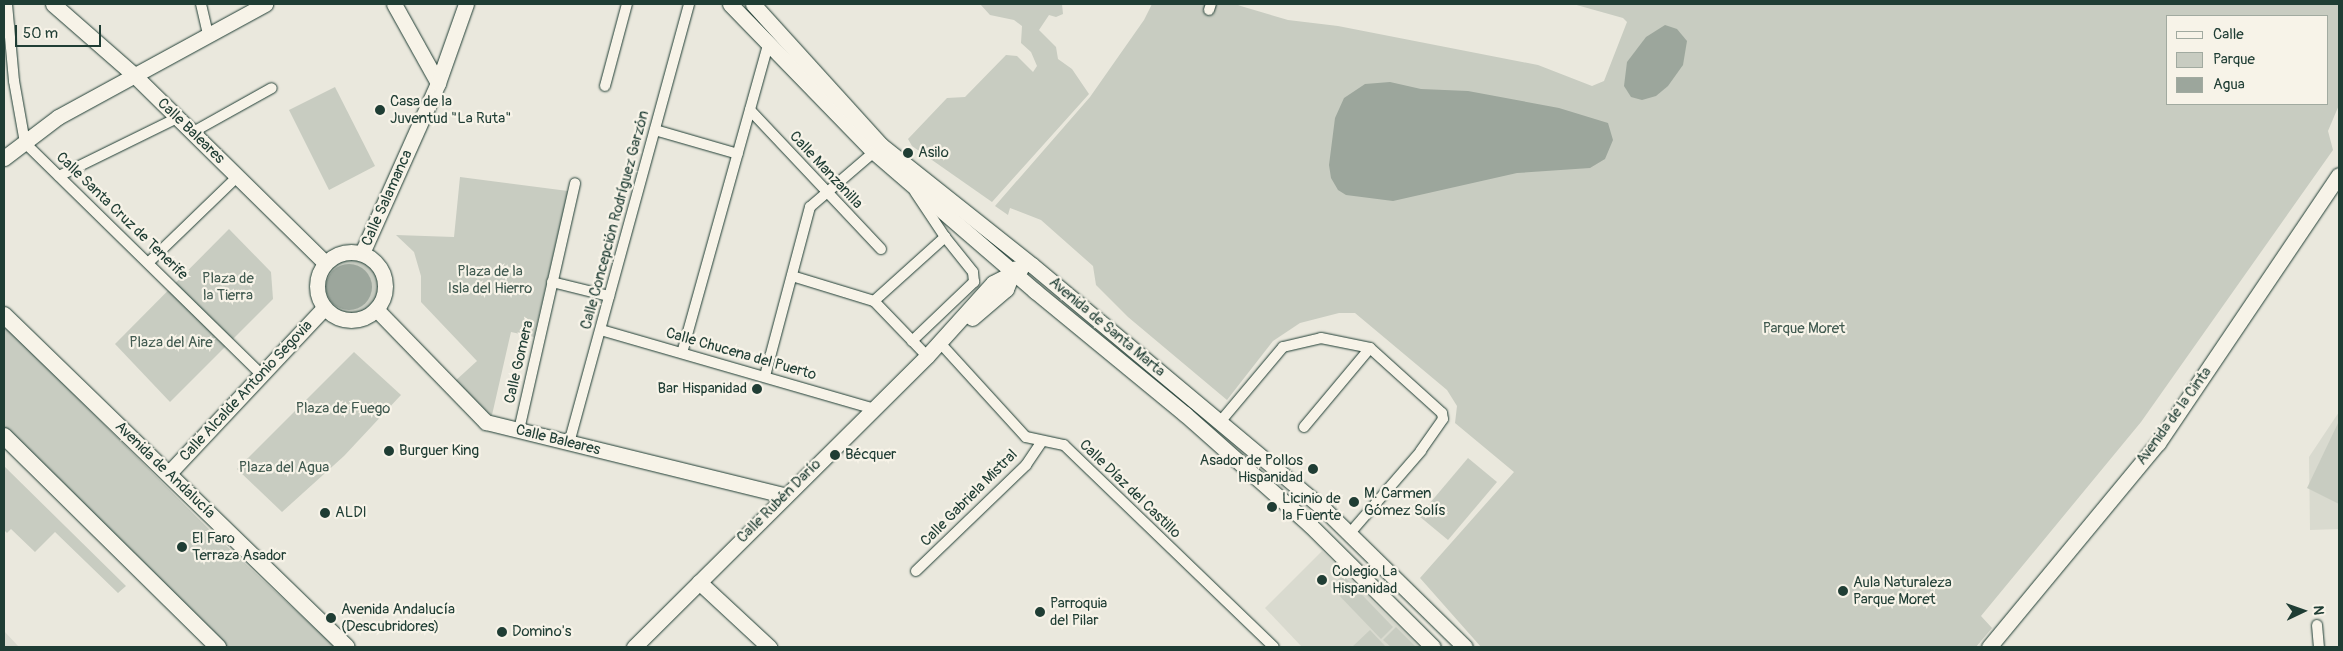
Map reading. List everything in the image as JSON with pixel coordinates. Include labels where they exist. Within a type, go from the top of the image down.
[{"type":"main road","name":"Avenida de Andalucía","points":[[4,315],[347,647]]},
{"type":"main road","points":[[4,436],[218,647]]},
{"type":"street","points":[[7,4],[9,82],[25,143]]},
{"type":"street","name":"Calle Baleares","points":[[53,4],[134,76],[193,132],[325,263]]},
{"type":"street","points":[[201,4],[208,35]]},
{"type":"street","points":[[4,158],[58,117],[265,4]]},
{"type":"street","points":[[394,4],[438,83]]},
{"type":"street","name":"Calle Salamanca","points":[[362,253],[438,83],[466,4]]},
{"type":"street","points":[[605,86],[627,4]]},
{"type":"street","name":"Calle Concepción Rodríguez Garzón","points":[[569,443],[689,4]]},
{"type":"street","name":"Avenida de Santa Marta","points":[[730,4],[774,37]]},
{"type":"street","name":"Avenida de Santa Marta","points":[[752,4],[774,37],[909,183],[1035,291],[1198,426],[1310,526],[1434,647]]},
{"type":"street","points":[[682,353],[750,110],[774,37]]},
{"type":"street","points":[[193,132],[272,88]]},
{"type":"street","name":"Calle Manzanilla","points":[[750,110],[824,192],[881,249]]},
{"type":"street","points":[[59,176],[177,118]]},
{"type":"street","points":[[655,130],[738,154]]},
{"type":"street","name":"Calle Santa Cruz de Tenerife","points":[[25,143],[149,262],[261,374]]},
{"type":"street","points":[[765,376],[810,207],[824,192],[878,149]]},
{"type":"street","name":"Avenida de Santa Marta","points":[[878,149],[1032,265],[1220,422],[1349,534],[1465,647]]},
{"type":"street","name":"Avenida de la Cinta","points":[[1991,646],[2158,443],[2339,175]]},
{"type":"street","points":[[149,262],[237,177]]},
{"type":"street","name":"Calle Gomera","points":[[519,430],[575,183]]},
{"type":"street","points":[[909,183],[945,238],[973,272],[974,282],[912,341]]},
{"type":"street","points":[[874,302],[945,238]]},
{"type":"street","points":[[342,252],[362,253],[380,267],[385,289],[376,309],[369,316],[350,320],[340,319],[324,308],[316,290],[317,280],[325,263],[342,252]]},
{"type":"street","points":[[991,253],[1001,285],[1035,291]]},
{"type":"street","points":[[1013,272],[1016,253]]},
{"type":"street","name":"Calle Rubén Darío","points":[[927,356],[1013,272],[1032,265]]},
{"type":"street","points":[[792,276],[874,302],[927,356]]},
{"type":"street","points":[[552,282],[609,296]]},
{"type":"street","name":"Calle Rubén Darío","points":[[634,647],[872,408],[1001,285]]},
{"type":"street","name":"Calle Alcalde Antonio Segovia","points":[[169,473],[324,308]]},
{"type":"street","name":"Calle Baleares","points":[[376,309],[486,422],[784,495]]},
{"type":"street","name":"Calle Chucena del Puerto","points":[[601,330],[872,408]]},
{"type":"street","points":[[1220,422],[1283,348],[1321,338],[1370,348],[1442,413],[1443,419],[1432,443],[1349,534]]},
{"type":"street","name":"Calle Díaz del Castillo","points":[[941,344],[1026,437],[1041,443],[1064,445],[1274,647]]},
{"type":"street","points":[[1304,427],[1370,348]]},
{"type":"street","name":"Calle Gabriela Mistral","points":[[916,572],[1026,465],[1041,443]]},
{"type":"street","points":[[699,582],[769,647]]},
{"type":"street","points":[[2318,625],[2318,647]]},
{"type":"shaded area","points":[[2339,412],[2339,529],[2310,530],[2309,457]]},
{"type":"shaded area","name":"Colegio La Hispanidad","points":[[1322,551],[1419,647],[1302,647],[1265,608]]},
{"type":"shaded area","points":[[4,631],[19,647],[4,647]]},
{"type":"green space","points":[[980,4],[1062,4],[1063,14],[1056,17],[1049,15],[1039,30],[1056,47],[1058,59],[1072,69],[1089,94],[992,202],[912,146],[908,139],[947,98],[965,97],[1006,55],[1017,56],[1033,72],[1037,66],[1031,52],[1021,43],[1022,26],[1014,20],[990,15]]},
{"type":"green space","name":"Parque Moret","points":[[1152,4],[1234,4],[1288,20],[1338,26],[1538,65],[1592,86],[1604,81],[1627,22],[1623,18],[1573,4],[2339,4],[2339,105],[2328,131],[2333,150],[2141,422],[1981,616],[1992,628],[1976,647],[1481,647],[1420,578],[1514,472],[1455,423],[1457,406],[1447,390],[1355,313],[1339,313],[1300,323],[1273,341],[1227,400],[1128,317],[1096,285],[1093,266],[1041,220],[1010,208],[1008,215],[995,206],[1090,97],[1144,20]]},
{"type":"green space","points":[[335,87],[375,166],[329,190],[289,110]]},
{"type":"green space","name":"Plaza de la Isla del Hierro","points":[[460,177],[568,191],[534,337],[511,332],[492,415],[485,413],[454,382],[477,361],[421,302],[421,276],[414,252],[396,235],[454,237]]},
{"type":"green space","points":[[229,229],[271,272],[273,299],[170,402],[115,344]]},
{"type":"green space","points":[[351,254],[369,260],[377,268],[383,286],[377,304],[369,312],[351,318],[333,312],[325,304],[319,286],[325,268],[333,260]]},
{"type":"green space","points":[[4,325],[222,542],[335,647],[224,647],[4,430]]},
{"type":"green space","points":[[354,352],[401,395],[344,456],[282,512],[237,469]]},
{"type":"green space","points":[[2339,421],[2339,504],[2307,488]]},
{"type":"green space","points":[[1468,458],[1497,482],[1448,540],[1419,516]]},
{"type":"green space","points":[[4,466],[126,586],[118,593],[55,532],[35,552],[11,529],[7,533],[4,530]]},
{"type":"green space","points":[[1343,575],[1393,627],[1381,639],[1331,587]]},
{"type":"green space","points":[[1396,627],[1416,647],[1391,647],[1383,640]]},
{"type":"green space","points":[[1370,630],[1386,647],[1352,647]]},
{"type":"water","points":[[1665,25],[1677,29],[1687,41],[1683,65],[1668,86],[1656,96],[1642,100],[1631,97],[1624,86],[1627,62],[1646,37]]},
{"type":"water","points":[[1390,82],[1421,89],[1468,91],[1559,108],[1608,123],[1613,140],[1605,159],[1590,168],[1517,173],[1393,201],[1346,195],[1338,190],[1331,178],[1329,165],[1335,118],[1344,98],[1365,84]]},
{"type":"water","points":[[344,264],[354,264],[368,274],[372,287],[368,300],[362,306],[354,310],[344,310],[330,300],[326,292],[326,282],[336,268]]},
{"type":"place","name":"Casa de la Juventud \"La Ruta\"","points":[[380,110]]},
{"type":"place","name":"Asilo","points":[[908,153]]},
{"type":"place","name":"Bar Hispanidad","points":[[757,389]]},
{"type":"place","name":"Burguer King","points":[[389,451]]},
{"type":"place","name":"Bécquer","points":[[835,455]]},
{"type":"place","name":"Asador de Pollos Hispanidad","points":[[1313,469]]},
{"type":"place","name":"M. Carmen Gómez Solís","points":[[1354,502]]},
{"type":"place","name":"Licinio de la Fuente","points":[[1272,507]]},
{"type":"place","name":"ALDI","points":[[325,513]]},
{"type":"place","name":"El Faro Terraza Asador","points":[[182,547]]},
{"type":"place","name":"Colegio La Hispanidad","points":[[1322,580]]},
{"type":"place","name":"Aula Naturaleza Parque Moret","points":[[1843,591]]},
{"type":"place","name":"Parroquia del Pilar","points":[[1040,612]]},
{"type":"place","name":"Avenida Andalucía (Descubridores)","points":[[331,618]]},
{"type":"place","name":"Domino's","points":[[502,632]]},
{"type":"park label","name":"Plaza de la Tierra","points":[[228,286]]},
{"type":"park label","name":"Plaza del Aire","points":[[171,343]]},
{"type":"park label","name":"Plaza de Fuego","points":[[343,409]]},
{"type":"park label","name":"Plaza del Agua","points":[[284,468]]}]
